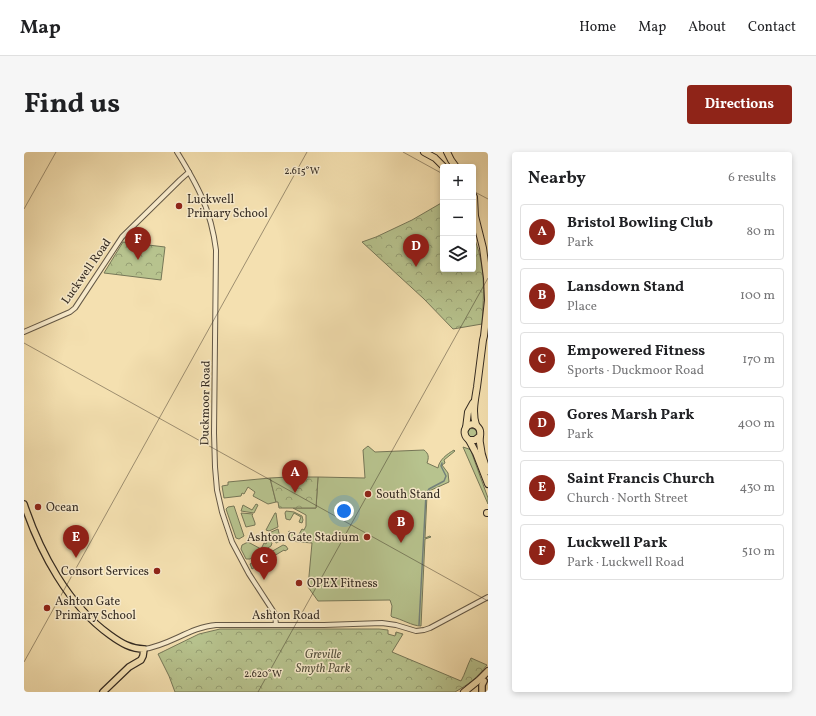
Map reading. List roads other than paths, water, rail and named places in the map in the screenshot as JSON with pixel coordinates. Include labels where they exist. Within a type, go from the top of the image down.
[{"type":"highway","points":[[424,152],[438,159],[442,159],[446,156],[447,152]]},
{"type":"highway","points":[[447,152],[453,164]]},
{"type":"highway","points":[[433,156],[441,164]]},
{"type":"highway","points":[[476,222],[483,248],[488,300],[474,400],[474,419],[481,432],[479,437],[481,452],[488,471]]},
{"type":"highway","points":[[474,400],[468,412],[464,432],[476,453],[488,484]]},
{"type":"highway","points":[[466,428],[470,425],[476,425]]},
{"type":"highway","points":[[469,440],[475,440],[479,437]]},
{"type":"highway","points":[[464,692],[488,671]]},
{"type":"highway","points":[[469,692],[486,679]]},
{"type":"main road","points":[[24,504],[51,566],[63,585],[81,608],[94,622],[113,637],[131,647],[144,649],[141,660],[129,667],[103,692]]},
{"type":"main road","points":[[482,692],[482,686],[486,679]]},
{"type":"street","points":[[177,152],[189,172]]},
{"type":"street","name":"Luckwell Road","points":[[24,332],[70,312],[75,308],[122,237],[189,172]]},
{"type":"street","name":"Duckmoor Road","points":[[189,172],[198,188],[207,210],[216,250],[214,459],[218,496],[232,542],[249,574],[274,614],[276,625]]},
{"type":"street","name":"Ashton Road","points":[[144,649],[154,647],[211,625],[382,623],[396,625],[416,631],[430,628],[487,599]]},
{"type":"waterway","points":[[419,625],[426,494],[429,489],[444,481],[446,476],[441,466],[442,463]]},
{"type":"place","name":"Luckwell Primary School","points":[[179,206]]},
{"type":"place","name":"Luckwell Park","points":[[138,260]]},
{"type":"place","name":"Gores Marsh Park","points":[[416,267]]},
{"type":"place","name":"Bristol Bowling Club","points":[[295,493]]},
{"type":"place","name":"South Stand","points":[[368,494]]},
{"type":"place","name":"Ocean","points":[[38,507]]},
{"type":"place","name":"Ashton Gate Stadium","points":[[367,537]]},
{"type":"place","name":"Lansdown Stand","points":[[401,543]]},
{"type":"place","name":"Saint Francis Church","points":[[76,558]]},
{"type":"place","name":"Consort Services","points":[[157,571]]},
{"type":"place","name":"Empowered Fitness","points":[[264,580]]},
{"type":"place","name":"OPEX Fitness","points":[[299,583]]},
{"type":"place","name":"Ashton Gate Primary School","points":[[47,608]]},
{"type":"park label","name":"Greville Smyth Park","points":[[323,661]]}]
